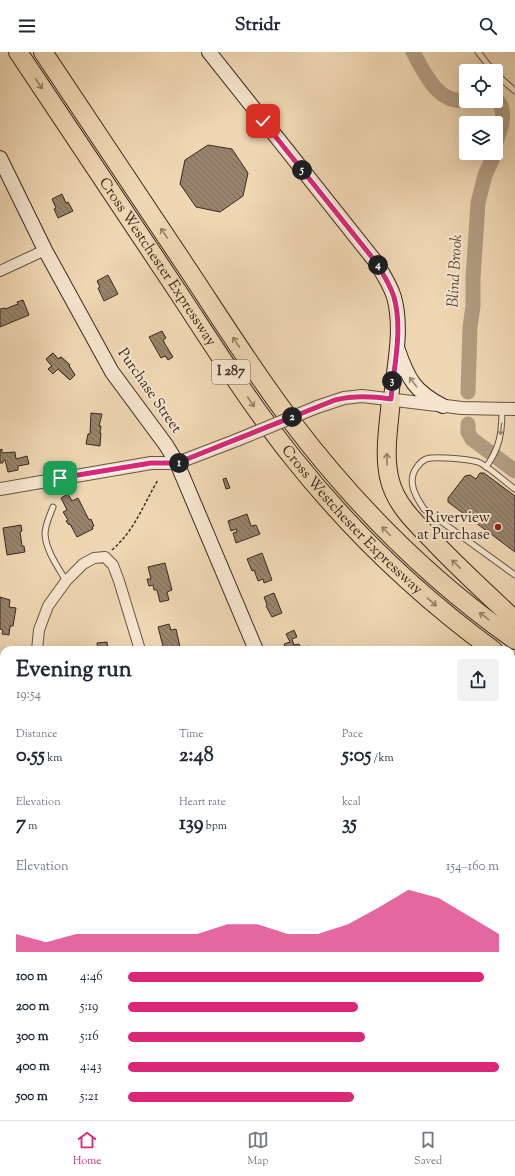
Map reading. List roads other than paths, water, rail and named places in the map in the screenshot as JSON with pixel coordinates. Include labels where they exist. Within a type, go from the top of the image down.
[{"type":"highway","name":"Cross Westchester Expressway","points":[[18,52],[240,386],[293,459],[332,504],[384,559],[440,609],[488,646]]},
{"type":"highway","name":"Cross Westchester Expressway","points":[[43,52],[279,405],[310,446],[358,501],[410,554],[465,602],[515,640]]},
{"type":"highway","points":[[391,399],[387,459],[390,480],[396,497],[404,510],[442,550],[515,620]]},
{"type":"main road","points":[[209,52],[375,261],[389,284],[398,321],[397,346],[391,399]]},
{"type":"main road","name":"Purchase Street","points":[[0,158],[45,250],[112,372],[166,445],[177,463],[254,646]]},
{"type":"main road","points":[[397,346],[404,368],[410,379],[429,399],[444,406]]},
{"type":"street","points":[[0,271],[45,250]]},
{"type":"street","points":[[0,489],[151,463],[177,463],[335,400],[352,397],[372,396],[462,408],[515,409]]},
{"type":"street","points":[[37,646],[39,630],[48,606],[66,581],[82,564],[94,558],[105,557],[113,565],[139,646]]},
{"type":"lane","points":[[478,52],[487,64]]},
{"type":"lane","points":[[503,80],[515,91]]},
{"type":"lane","points":[[486,467],[497,449],[500,440],[502,409]]},
{"type":"lane","points":[[515,489],[479,462],[438,457],[425,460],[416,469],[412,478],[412,485],[424,509],[515,575]]},
{"type":"lane","points":[[53,507],[48,519],[45,534],[50,553],[66,581]]},
{"type":"waterway","name":"Blind Brook","points":[[413,52],[433,85],[447,97],[459,100]]},
{"type":"waterway","name":"Blind Brook","points":[[502,108],[503,116]]},
{"type":"waterway","name":"Blind Brook","points":[[468,392],[470,327],[473,306],[473,278],[478,203],[485,175],[492,160]]},
{"type":"waterway","name":"Blind Brook","points":[[468,424],[468,432],[472,439],[515,471]]},
{"type":"place","name":"Riverview at Purchase","points":[[498,527]]}]
